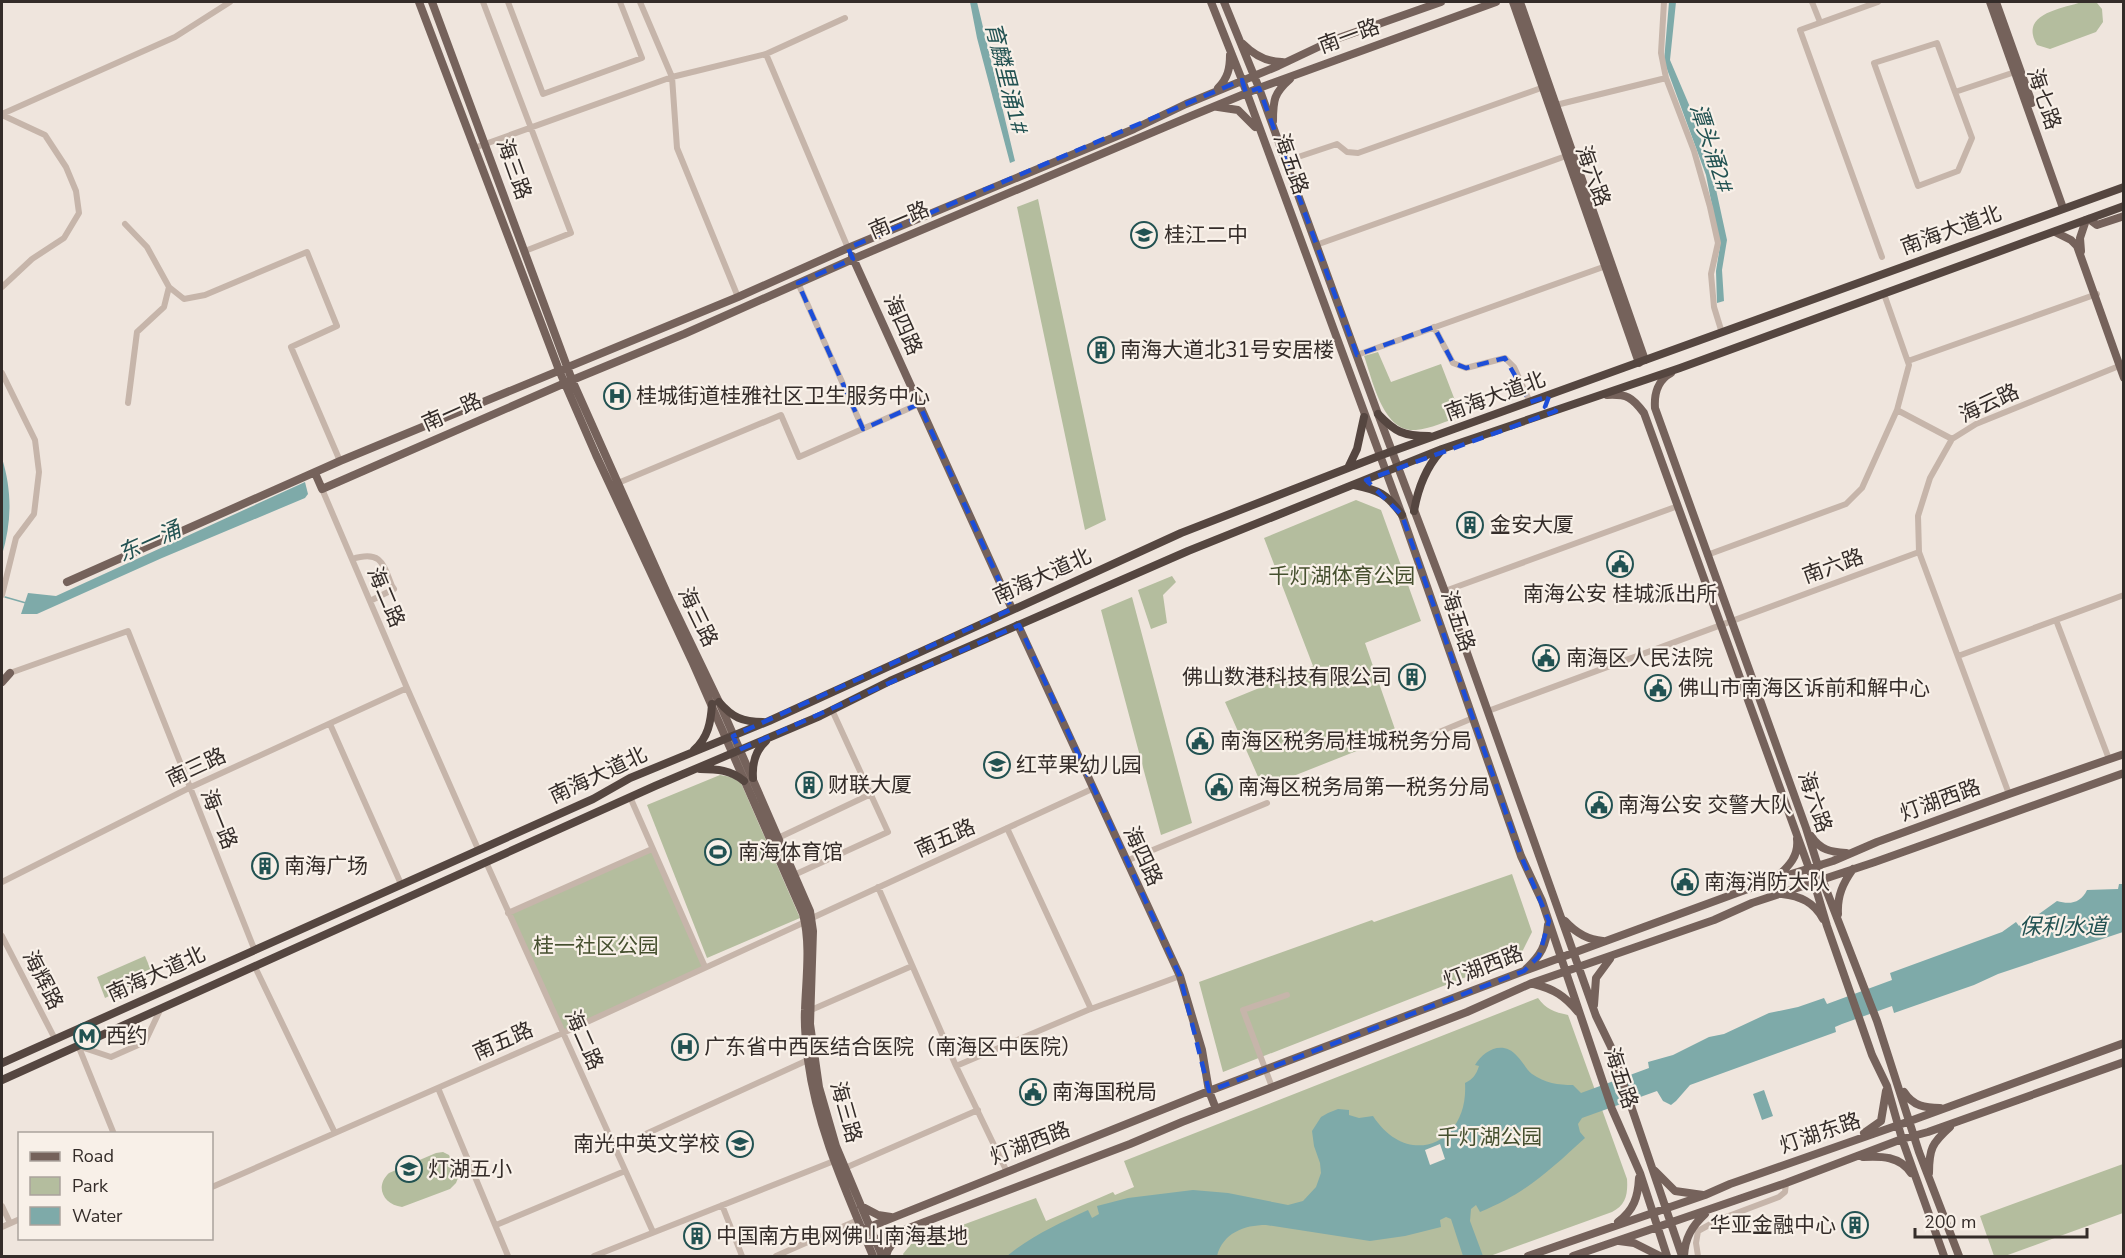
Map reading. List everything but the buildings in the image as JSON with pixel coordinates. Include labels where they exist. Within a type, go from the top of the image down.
[{"type":"highway","name":"南海大道北","points":[[2,1063],[593,799],[630,778],[769,722],[1180,533],[1379,456],[2124,187]]},
{"type":"highway","name":"南海大道北","points":[[2,1080],[486,861],[1188,551],[1442,449],[1680,368],[2124,206]]},
{"type":"highway","points":[[1549,396],[1548,404],[1556,411]]},
{"type":"highway","points":[[1378,414],[1389,426],[1410,436],[1438,436]]},
{"type":"highway","points":[[1348,468],[1357,449],[1364,417]]},
{"type":"highway","points":[[1414,510],[1425,472],[1442,449]]},
{"type":"highway","points":[[1354,485],[1372,488],[1382,493],[1392,501],[1402,515]]},
{"type":"highway","points":[[691,753],[702,743],[715,703],[729,714],[741,719],[750,722],[769,722]]},
{"type":"highway","points":[[697,768],[725,771],[748,783],[757,752],[775,735]]},
{"type":"main road","name":"海三路","points":[[419,2],[474,148],[569,382],[715,703]]},
{"type":"main road","name":"海三路","points":[[432,2],[525,251],[564,369]]},
{"type":"main road","name":"海五路","points":[[1211,2],[1242,80],[1364,417],[1402,515],[1521,856],[1549,921],[1612,1109],[1640,1173],[1667,1257]]},
{"type":"main road","points":[[1224,2],[1259,88],[1445,591],[1593,1010],[1619,1069],[1683,1257]]},
{"type":"main road","name":"南一路","points":[[67,582],[340,461],[738,297],[848,248],[1134,129],[1333,40],[1441,2]]},
{"type":"main road","name":"南一路","points":[[322,489],[1213,106],[1496,2]]},
{"type":"main road","name":"海六路","points":[[1513,2],[1566,156],[1642,362]]},
{"type":"main road","name":"海六路","points":[[1520,2],[1642,362]]},
{"type":"main road","name":"海七路","points":[[1990,2],[2065,208]]},
{"type":"main road","name":"海七路","points":[[1996,2],[2065,208]]},
{"type":"main road","points":[[1241,42],[1260,58],[1287,62]]},
{"type":"main road","points":[[1215,91],[1229,72],[1230,51]]},
{"type":"main road","points":[[1273,128],[1275,96],[1278,90],[1294,75]]},
{"type":"main road","points":[[1213,106],[1238,110],[1260,133]]},
{"type":"main road","points":[[2095,295],[2080,246],[2080,238],[2088,220],[2097,225],[2124,216]]},
{"type":"main road","points":[[2055,232],[2071,240],[2077,246],[2124,378]]},
{"type":"main road","name":"海四路","points":[[848,248],[1012,609]]},
{"type":"main road","points":[[1644,413],[1646,406],[1650,405],[1655,408],[1660,381],[1680,368]]},
{"type":"main road","name":"海三路","points":[[569,382],[618,483],[715,703],[797,899],[809,920],[804,1014],[808,1060],[815,1100],[834,1161],[858,1220],[866,1228]]},
{"type":"main road","name":"海六路","points":[[1602,395],[1623,394],[1631,398],[1644,413],[1796,831],[1838,921],[1863,983],[1898,1082],[1914,1137],[1959,1257]]},
{"type":"main road","name":"海六路","points":[[1655,408],[1806,828],[1813,867]]},
{"type":"main road","points":[[315,472],[322,489]]},
{"type":"main road","name":"海四路","points":[[1018,626],[1180,976],[1202,1050],[1209,1091],[1216,1109]]},
{"type":"main road","points":[[2,682],[10,673]]},
{"type":"main road","name":"灯湖西路","points":[[866,1228],[1209,1091],[1574,952],[2124,754]]},
{"type":"main road","name":"灯湖西路","points":[[872,1243],[1467,1012],[1532,983],[1611,957],[1781,893],[2124,773]]},
{"type":"main road","name":"海三路","points":[[748,783],[778,838],[794,875],[809,920],[811,1010],[814,1058],[819,1087],[826,1114],[860,1205],[872,1243],[873,1257]]},
{"type":"main road","points":[[1806,828],[1819,846],[1827,851],[1848,854]]},
{"type":"main road","points":[[1775,879],[1790,865],[1795,855],[1796,831]]},
{"type":"main road","points":[[1838,921],[1840,893],[1853,869]]},
{"type":"main road","name":"海六路","points":[[1818,880],[1827,926],[1872,1055],[1887,1086],[1902,1139],[1944,1257]]},
{"type":"main road","points":[[1781,893],[1807,901],[1821,915],[1827,926]]},
{"type":"main road","points":[[1562,917],[1582,935],[1595,941],[1605,942]]},
{"type":"main road","points":[[1524,971],[1539,956],[1547,936],[1549,921]]},
{"type":"main road","points":[[1593,1010],[1596,978],[1611,957]]},
{"type":"main road","points":[[1532,983],[1558,991],[1581,1015]]},
{"type":"main road","name":"灯湖东路","points":[[1528,1257],[2124,1043]]},
{"type":"main road","name":"灯湖东路","points":[[1573,1257],[2124,1062]]},
{"type":"main road","points":[[1898,1082],[1914,1104],[1923,1107],[1948,1108]]},
{"type":"main road","points":[[1850,1142],[1881,1120],[1887,1086]]},
{"type":"main road","points":[[1929,1178],[1929,1155],[1932,1145],[1954,1123]]},
{"type":"main road","points":[[1870,1135],[1876,1140],[1875,1150]]},
{"type":"main road","points":[[1856,1158],[1890,1158],[1908,1168],[1917,1183]]},
{"type":"main road","points":[[1652,1168],[1675,1191],[1705,1195]]},
{"type":"main road","points":[[1610,1227],[1628,1214],[1634,1206],[1640,1173]]},
{"type":"main road","points":[[860,1205],[878,1215],[893,1217]]},
{"type":"main road","points":[[1683,1257],[1691,1229],[1709,1210]]},
{"type":"main road","points":[[884,1257],[899,1233]]},
{"type":"main road","points":[[1615,1241],[1646,1247],[1660,1257]]},
{"type":"main road","name":"海三路","points":[[872,1243],[884,1257]]},
{"type":"street","points":[[483,2],[571,233],[525,251]]},
{"type":"street","points":[[508,2],[543,94],[642,58],[620,2]]},
{"type":"street","points":[[640,2],[672,77],[677,148],[738,297]]},
{"type":"street","points":[[1664,2],[1661,53],[1666,78],[1694,152],[1718,243],[1711,274],[1714,308],[1722,333]]},
{"type":"street","points":[[1812,2],[1820,22]]},
{"type":"street","points":[[1878,2],[1800,30],[1882,257]]},
{"type":"street","points":[[2,114],[175,37],[227,3]]},
{"type":"street","points":[[474,148],[672,77],[766,54],[845,18]]},
{"type":"street","points":[[1937,43],[1955,93],[1972,138],[1958,171],[1918,186],[1874,63],[1937,43]]},
{"type":"street","name":"海四路","points":[[766,54],[848,248]]},
{"type":"street","points":[[1955,93],[2015,72]]},
{"type":"street","points":[[1556,105],[1666,78]]},
{"type":"street","points":[[1298,157],[1337,144],[1347,152],[1358,153],[1544,87]]},
{"type":"street","points":[[2,114],[45,135],[66,167],[76,192],[79,213],[64,238],[32,259],[2,287]]},
{"type":"street","points":[[1316,245],[1566,156]]},
{"type":"street","points":[[125,224],[147,247],[169,287],[184,299],[205,295],[307,252],[337,326],[291,347],[340,461]]},
{"type":"street","points":[[1357,355],[1606,266]]},
{"type":"street","points":[[798,283],[863,429]]},
{"type":"street","points":[[128,403],[136,332],[164,307],[169,287]]},
{"type":"street","points":[[1707,555],[1846,504],[1862,488],[1897,410],[1909,364],[1884,294]]},
{"type":"street","points":[[1908,361],[2095,295]]},
{"type":"street","points":[[1434,327],[1453,363],[1466,368],[1505,358],[1514,367],[1530,402]]},
{"type":"street","name":"海云路","points":[[1918,552],[1918,516],[1930,478],[1952,439],[1976,424],[2121,367]]},
{"type":"street","points":[[2,373],[35,440],[39,472],[34,514],[16,538],[2,593]]},
{"type":"street","points":[[618,483],[781,415],[799,457],[919,404]]},
{"type":"street","points":[[1897,410],[1952,439]]},
{"type":"street","name":"海二路","points":[[322,489],[478,849]]},
{"type":"street","points":[[1445,591],[1678,507]]},
{"type":"street","points":[[1918,552],[2008,794]]},
{"type":"street","name":"南六路","points":[[1488,711],[1918,552]]},
{"type":"street","points":[[352,559],[371,555],[382,561],[394,589],[370,601]]},
{"type":"street","points":[[1958,656],[2124,595]]},
{"type":"street","points":[[2056,620],[2109,759]]},
{"type":"street","name":"海一路","points":[[10,673],[128,631],[255,951]]},
{"type":"street","name":"南三路","points":[[2,882],[189,788],[407,688]]},
{"type":"street","points":[[794,875],[888,832],[832,710]]},
{"type":"street","points":[[1408,745],[1473,718]]},
{"type":"street","points":[[330,724],[401,884]]},
{"type":"street","name":"南五路","points":[[213,1187],[563,1033],[1092,789]]},
{"type":"street","points":[[778,838],[871,794]]},
{"type":"street","points":[[630,797],[705,967]]},
{"type":"street","points":[[1126,861],[1267,803]]},
{"type":"street","points":[[1007,828],[1091,1009]]},
{"type":"street","points":[[508,913],[652,849]]},
{"type":"street","name":"海二路","points":[[486,861],[653,1232]]},
{"type":"street","points":[[878,887],[956,1066],[1007,1172]]},
{"type":"street","name":"海辉路","points":[[2,936],[55,1039]]},
{"type":"street","points":[[811,1010],[912,966]]},
{"type":"street","points":[[255,967],[335,1133]]},
{"type":"street","points":[[956,1066],[1091,1009],[1180,976]]},
{"type":"street","points":[[1272,1087],[1243,1010],[1287,995]]},
{"type":"street","points":[[78,1045],[111,1057],[145,1042],[161,1008]]},
{"type":"street","points":[[78,1045],[113,1132]]},
{"type":"street","points":[[615,1148],[808,1060]]},
{"type":"street","points":[[438,1088],[508,1257]]},
{"type":"street","points":[[845,1168],[978,1110]]},
{"type":"street","points":[[594,1257],[834,1161]]},
{"type":"street","points":[[496,1226],[625,1171]]},
{"type":"street","points":[[1698,1257],[1696,1244],[1698,1231],[1718,1220],[1779,1197],[1785,1192],[1786,1183]]},
{"type":"street","points":[[722,1205],[742,1257]]},
{"type":"street","points":[[2,1206],[10,1224]]},
{"type":"street","points":[[2,1227],[18,1220]]},
{"type":"street","points":[[776,1257],[858,1220]]},
{"type":"highlighted area","points":[[1242,80],[1246,93],[1259,88],[1357,355],[1434,327],[1453,363],[1466,368],[1505,358],[1530,402],[1549,396],[1545,407],[1556,411],[1366,480],[1402,515],[1521,856],[1549,921],[1539,956],[1524,971],[1209,1091],[1180,976],[1019,625],[739,750],[733,736],[1012,609],[919,404],[863,429],[798,283],[853,259],[848,248]]},
{"type":"green space","points":[[2082,2],[2097,3],[2102,9],[2103,22],[2096,32],[2050,49],[2037,45],[2033,35],[2033,26],[2044,14]]},
{"type":"green space","points":[[1038,199],[1106,520],[1085,530],[1017,207]]},
{"type":"green space","points":[[1378,352],[1391,382],[1441,364],[1461,416],[1416,430],[1405,429],[1395,423],[1381,404],[1364,356]]},
{"type":"green space","name":"千灯湖体育公园","points":[[1356,500],[1381,510],[1421,621],[1365,643],[1397,735],[1263,788],[1225,702],[1313,666],[1264,538]]},
{"type":"green space","points":[[1172,576],[1176,582],[1163,595],[1167,623],[1151,629],[1138,590]]},
{"type":"green space","points":[[1132,597],[1192,823],[1161,835],[1101,610]]},
{"type":"green space","name":"南海体育馆","points":[[720,775],[731,777],[741,783],[800,918],[707,958],[647,805]]},
{"type":"green space","name":"桂一社区公园","points":[[652,849],[705,967],[563,1033],[508,913]]},
{"type":"green space","points":[[1512,874],[1532,932],[1520,956],[1223,1072],[1199,982],[1372,920],[1374,922]]},
{"type":"green space","points":[[145,956],[153,975],[105,998],[97,977]]},
{"type":"green space","name":"千灯湖公园","points":[[1538,998],[1551,1010],[1568,1015],[1627,1179],[1625,1198],[1612,1212],[1490,1256],[904,1256],[903,1254],[911,1244],[1036,1198],[1046,1221],[1113,1192],[1115,1195],[1134,1187],[1124,1161]]},
{"type":"green space","points":[[443,1152],[449,1155],[458,1178],[450,1189],[402,1207],[386,1199],[382,1184],[389,1173]]},
{"type":"green space","points":[[2123,1164],[2123,1213],[2005,1256],[1994,1256],[1980,1216]]},
{"type":"water","points":[[970,2],[977,2],[1015,161],[1010,163],[977,38]]},
{"type":"water","points":[[1669,2],[1676,2],[1670,60],[1690,107],[1712,171],[1727,240],[1722,270],[1724,301],[1717,303],[1716,271],[1720,246],[1706,175],[1664,61]]},
{"type":"water","points":[[2,458],[8,482],[10,506],[8,530],[2,555]]},
{"type":"water","points":[[305,482],[308,494],[305,498],[37,614],[21,614],[28,593],[56,596]]},
{"type":"water","name":"保利水道","points":[[2119,884],[2123,884],[2123,932],[1998,974],[1974,985],[1894,1013],[1892,1006],[1842,1024],[1835,1027],[1836,1032],[1690,1085],[1671,1105],[1663,1101],[1657,1091],[1582,1118],[1578,1124],[1585,1138],[1548,1171],[1524,1189],[1496,1205],[1480,1212],[1476,1205],[1471,1209],[1470,1221],[1483,1256],[1463,1256],[1451,1219],[1446,1217],[1440,1220],[1441,1227],[1405,1236],[1370,1241],[1266,1225],[1250,1227],[1229,1236],[1217,1256],[1007,1256],[1036,1236],[1067,1220],[1088,1210],[1092,1218],[1099,1214],[1097,1206],[1128,1198],[1193,1190],[1228,1193],[1288,1205],[1303,1201],[1316,1187],[1321,1173],[1312,1131],[1321,1117],[1338,1109],[1349,1110],[1349,1115],[1359,1118],[1373,1116],[1387,1133],[1403,1142],[1419,1145],[1434,1143],[1447,1134],[1457,1121],[1464,1104],[1465,1083],[1475,1074],[1479,1066],[1475,1065],[1483,1055],[1494,1049],[1512,1051],[1537,1077],[1552,1083],[1573,1085],[1581,1093],[1649,1068],[1648,1062],[1673,1055],[1709,1037],[1724,1034],[1769,1013],[1798,1007],[1824,998],[1827,1004],[1892,980],[1890,973],[2002,932],[2016,922],[2019,926],[2029,916],[2032,919],[2057,901],[2075,902],[2082,898],[2087,890],[2118,889]]},
{"type":"water","points":[[1764,1090],[1773,1116],[1762,1120],[1753,1094]]},
{"type":"pier","points":[[1440,1144],[1445,1159],[1430,1165],[1425,1150]]},
{"type":"waterway","name":"东一涌","points":[[5,597],[26,603]]},
{"type":"place","name":"桂江二中","points":[[1144,235]]},
{"type":"place","name":"南海大道北31号安居楼","points":[[1101,350]]},
{"type":"place","name":"桂城街道桂雅社区卫生服务中心","points":[[617,396]]},
{"type":"place","name":"金安大厦","points":[[1470,525]]},
{"type":"place","name":"南海公安 桂城派出所","points":[[1620,564]]},
{"type":"place","name":"南海区人民法院","points":[[1546,658]]},
{"type":"place","name":"佛山数港科技有限公司","points":[[1412,677]]},
{"type":"place","name":"佛山市南海区诉前和解中心","points":[[1658,688]]},
{"type":"place","name":"南海区税务局桂城税务分局","points":[[1200,741]]},
{"type":"place","name":"红苹果幼儿园","points":[[997,765]]},
{"type":"place","name":"财联大厦","points":[[809,785]]},
{"type":"place","name":"南海区税务局第一税务分局","points":[[1219,787]]},
{"type":"place","name":"南海公安 交警大队","points":[[1599,805]]},
{"type":"place","name":"南海体育馆","points":[[718,852]]},
{"type":"place","name":"南海广场","points":[[265,866]]},
{"type":"place","name":"南海消防大队","points":[[1685,882]]},
{"type":"place","name":"西约","points":[[87,1036]]},
{"type":"place","name":"广东省中西医结合医院（南海区中医院）","points":[[685,1047]]},
{"type":"place","name":"南海国税局","points":[[1033,1092]]},
{"type":"place","name":"南光中英文学校","points":[[740,1144]]},
{"type":"place","name":"灯湖五小","points":[[409,1169]]},
{"type":"place","name":"华亚金融中心","points":[[1855,1225]]},
{"type":"place","name":"中国南方电网佛山南海基地","points":[[697,1236]]},
{"type":"water label","name":"育麟里涌1#","points":[[1007,78]]},
{"type":"water label","name":"潭头涌2#","points":[[1712,148]]}]
